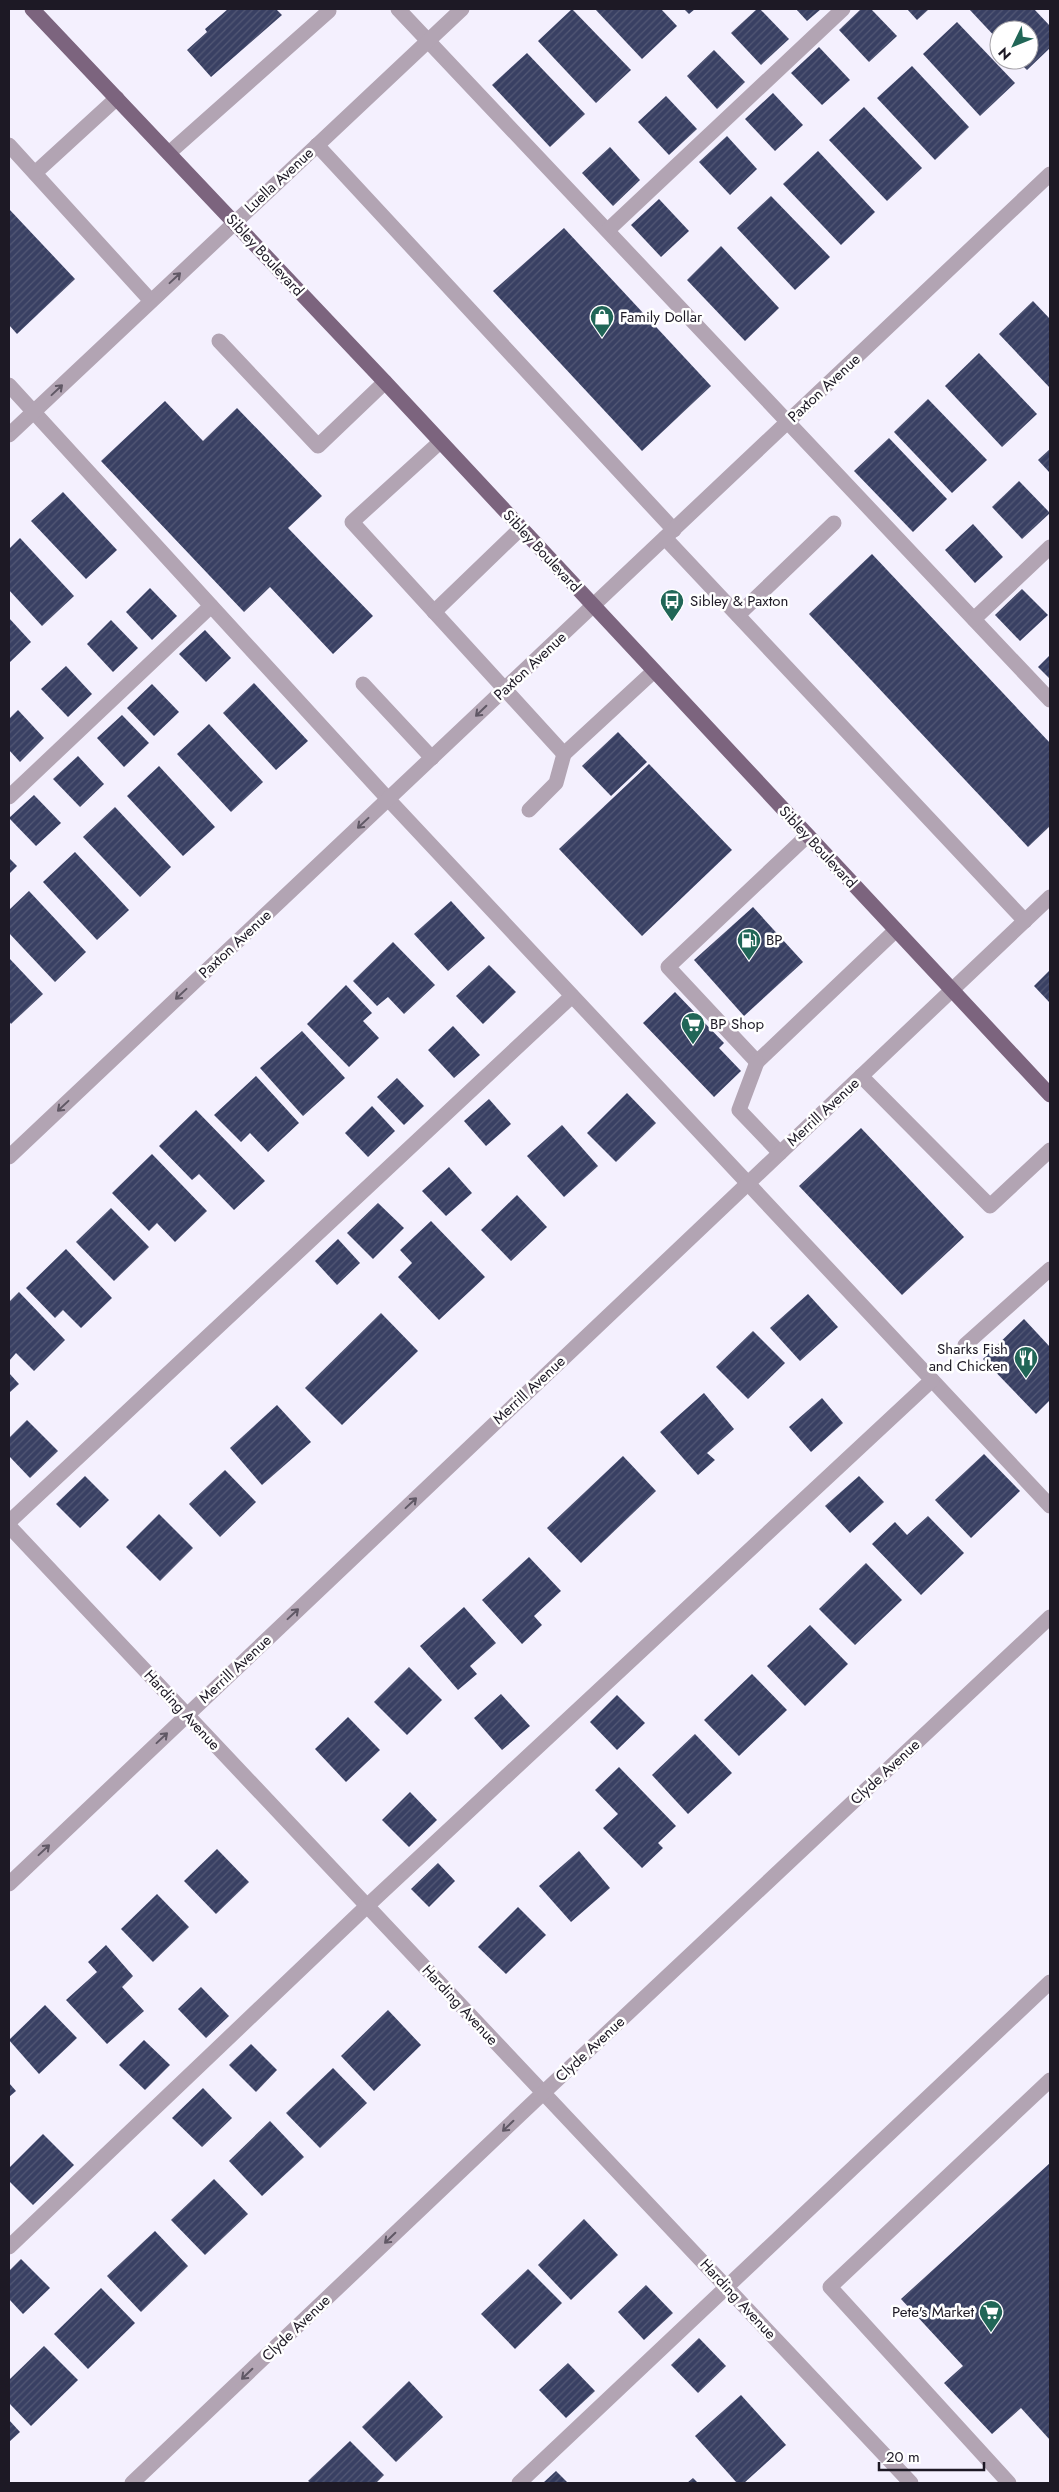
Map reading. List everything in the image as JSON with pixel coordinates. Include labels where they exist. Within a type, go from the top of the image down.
[{"type":"main road","name":"Sibley Boulevard","points":[[32,9],[385,382],[807,836],[1048,1089]]},
{"type":"street","points":[[398,9],[1050,700]]},
{"type":"street","name":"Luella Avenue","points":[[9,435],[462,9]]},
{"type":"street","points":[[608,230],[843,9]]},
{"type":"street","points":[[170,153],[329,11]]},
{"type":"street","points":[[35,173],[118,98]]},
{"type":"street","points":[[9,144],[150,301]]},
{"type":"street","points":[[317,145],[669,534],[738,615],[1025,921]]},
{"type":"street","name":"Paxton Avenue","points":[[9,1157],[1050,174]]},
{"type":"street","points":[[219,342],[318,446],[385,382]]},
{"type":"street","points":[[9,385],[388,799],[1050,1506]]},
{"type":"street","points":[[440,442],[352,522],[564,754]]},
{"type":"street","points":[[738,615],[834,523]]},
{"type":"street","points":[[434,612],[521,528]]},
{"type":"street","points":[[974,619],[1050,547]]},
{"type":"street","points":[[9,797],[211,606]]},
{"type":"street","points":[[529,810],[556,783],[564,754],[654,671]]},
{"type":"street","points":[[363,684],[432,758]]},
{"type":"street","points":[[757,1062],[668,968],[807,836]]},
{"type":"street","name":"Merrill Avenue","points":[[9,1884],[1050,897]]},
{"type":"street","points":[[780,1153],[739,1110],[757,1062],[896,930]]},
{"type":"street","points":[[9,1524],[572,996]]},
{"type":"street","points":[[861,1076],[990,1206],[1050,1150]]},
{"type":"street","points":[[965,1345],[1047,1279]]},
{"type":"street","points":[[9,2247],[367,1906],[932,1380]]},
{"type":"street","name":"Harding Avenue","points":[[9,1524],[726,2287],[905,2481]]},
{"type":"street","name":"Clyde Avenue","points":[[132,2483],[543,2093],[1050,1617]]},
{"type":"street","points":[[519,2483],[1050,1982]]},
{"type":"street","points":[[1009,2483],[830,2287],[1050,2080]]},
{"type":"building","points":[[228,9],[276,9],[282,15],[211,77],[187,50],[207,32],[205,29]]},
{"type":"building","points":[[572,9],[631,70],[596,103],[538,41]]},
{"type":"building","points":[[595,9],[661,9],[677,26],[642,59]]},
{"type":"building","points":[[684,9],[695,9],[689,14]]},
{"type":"building","points":[[757,9],[760,9],[789,39],[761,65],[731,33]]},
{"type":"building","points":[[796,9],[821,9],[807,21]]},
{"type":"building","points":[[861,9],[871,9],[897,36],[869,62],[839,30]]},
{"type":"building","points":[[907,9],[929,9],[917,20]]},
{"type":"building","points":[[969,9],[1034,9],[1050,26],[1050,48],[1039,59],[1039,20],[989,20],[989,30]]},
{"type":"building","points":[[957,22],[989,56],[989,70],[1003,70],[1015,83],[980,116],[923,54]]},
{"type":"building","points":[[819,47],[850,80],[822,105],[791,73]]},
{"type":"building","points":[[714,50],[745,82],[717,109],[687,76]]},
{"type":"building","points":[[527,53],[585,114],[550,147],[492,85]]},
{"type":"building","points":[[912,66],[969,127],[935,160],[877,98]]},
{"type":"building","points":[[773,93],[803,125],[775,151],[745,119]]},
{"type":"building","points":[[666,96],[697,129],[669,155],[638,122]]},
{"type":"building","points":[[864,107],[922,168],[887,201],[829,140]]},
{"type":"building","points":[[727,136],[757,169],[730,195],[699,162]]},
{"type":"building","points":[[610,147],[640,180],[613,206],[582,173]]},
{"type":"building","points":[[818,151],[875,212],[841,245],[783,184]]},
{"type":"building","points":[[771,196],[830,257],[795,290],[737,228]]},
{"type":"building","points":[[659,199],[689,231],[661,257],[631,225]]},
{"type":"building","points":[[9,209],[75,279],[17,334],[9,325]]},
{"type":"building","name":"Family Dollar","points":[[564,228],[711,386],[642,451],[493,291]]},
{"type":"building","points":[[721,246],[779,308],[745,341],[687,280]]},
{"type":"building","points":[[1033,301],[1050,319],[1050,388],[999,334]]},
{"type":"building","points":[[979,353],[1037,414],[1002,447],[945,386]]},
{"type":"building","points":[[928,399],[987,460],[952,493],[894,432]]},
{"type":"building","points":[[165,401],[203,441],[237,408],[322,496],[288,528],[373,616],[333,654],[270,587],[244,612],[101,461]]},
{"type":"building","points":[[889,438],[947,499],[913,532],[854,471]]},
{"type":"building","points":[[1050,449],[1050,473],[1038,460]]},
{"type":"building","points":[[1019,481],[1050,513],[1022,539],[992,507]]},
{"type":"building","points":[[63,492],[117,550],[86,579],[31,521]]},
{"type":"building","points":[[973,524],[1003,557],[975,583],[945,550]]},
{"type":"building","points":[[20,538],[74,596],[42,626],[9,590],[9,549]]},
{"type":"building","points":[[872,554],[1050,743],[1050,826],[1028,847],[809,614]]},
{"type":"building","points":[[150,588],[177,616],[152,640],[126,612]]},
{"type":"building","points":[[1022,589],[1048,615],[1020,641],[995,615]]},
{"type":"building","points":[[9,618],[31,642],[9,663]]},
{"type":"building","points":[[111,620],[138,648],[113,672],[87,644]]},
{"type":"building","points":[[205,630],[231,658],[206,682],[179,654]]},
{"type":"building","points":[[1050,655],[1050,679],[1038,667]]},
{"type":"building","points":[[66,666],[92,694],[68,717],[41,689]]},
{"type":"building","points":[[254,683],[308,741],[276,770],[223,713]]},
{"type":"building","points":[[152,684],[179,712],[154,736],[127,708]]},
{"type":"building","points":[[18,710],[44,738],[20,762],[9,750],[9,719]]},
{"type":"building","points":[[122,715],[149,743],[124,767],[97,738]]},
{"type":"building","points":[[209,724],[263,782],[231,812],[177,754]]},
{"type":"building","points":[[618,732],[647,762],[611,796],[582,766]]},
{"type":"building","points":[[78,756],[104,784],[80,807],[53,779]]},
{"type":"building","points":[[649,764],[732,850],[642,936],[559,849]]},
{"type":"building","points":[[159,766],[215,827],[183,856],[127,796]]},
{"type":"building","points":[[34,795],[61,823],[36,846],[9,818]]},
{"type":"building","points":[[115,807],[171,867],[140,897],[83,837]]},
{"type":"building","points":[[75,852],[129,910],[97,940],[43,882]]},
{"type":"building","points":[[9,858],[17,866],[9,874]]},
{"type":"building","points":[[29,891],[86,952],[55,982],[9,933],[9,910]]},
{"type":"building","points":[[451,901],[485,938],[448,971],[414,934]]},
{"type":"building","name":"BP","points":[[753,907],[803,962],[744,1016],[694,960]]},
{"type":"building","points":[[393,942],[435,985],[404,1014],[388,997],[377,1006],[353,981]]},
{"type":"building","points":[[9,958],[43,994],[11,1024],[9,1021]]},
{"type":"building","points":[[489,965],[516,992],[483,1024],[456,996]]},
{"type":"building","points":[[1050,970],[1050,1003],[1034,986]]},
{"type":"building","points":[[346,985],[372,1013],[363,1021],[379,1038],[349,1067],[307,1024]]},
{"type":"building","name":"BP Shop","points":[[675,992],[724,1043],[719,1048],[741,1071],[714,1097],[643,1023]]},
{"type":"building","points":[[453,1026],[480,1055],[454,1078],[428,1050]]},
{"type":"building","points":[[302,1031],[345,1078],[303,1116],[260,1068]]},
{"type":"building","points":[[256,1076],[299,1123],[268,1152],[250,1133],[241,1142],[214,1115]]},
{"type":"building","points":[[397,1078],[424,1106],[404,1125],[377,1097]]},
{"type":"building","points":[[627,1093],[656,1123],[616,1162],[587,1133]]},
{"type":"building","points":[[489,1099],[511,1124],[486,1146],[464,1121]]},
{"type":"building","points":[[372,1106],[395,1131],[368,1157],[345,1133]]},
{"type":"building","points":[[196,1110],[265,1181],[234,1210],[199,1174],[192,1180],[159,1146]]},
{"type":"building","points":[[562,1125],[598,1166],[564,1197],[527,1156]]},
{"type":"building","points":[[861,1128],[964,1237],[902,1295],[799,1186]]},
{"type":"building","points":[[152,1154],[207,1211],[175,1242],[157,1223],[149,1231],[112,1193]]},
{"type":"building","points":[[449,1167],[472,1193],[446,1216],[422,1191]]},
{"type":"building","points":[[517,1195],[547,1227],[511,1261],[481,1230]]},
{"type":"building","points":[[378,1203],[404,1228],[373,1259],[347,1233]]},
{"type":"building","points":[[111,1208],[149,1247],[114,1281],[76,1242]]},
{"type":"building","points":[[431,1221],[485,1277],[439,1320],[398,1277],[412,1263],[400,1250]]},
{"type":"building","points":[[338,1239],[360,1263],[337,1285],[315,1261]]},
{"type":"building","points":[[66,1249],[112,1298],[81,1328],[63,1310],[55,1318],[26,1288]]},
{"type":"building","points":[[19,1292],[65,1340],[34,1371],[16,1353],[9,1361],[9,1302]]},
{"type":"building","points":[[808,1294],[838,1327],[800,1361],[770,1328]]},
{"type":"building","points":[[381,1313],[418,1351],[342,1425],[305,1388]]},
{"type":"building","name":"Sharks Fish and Chicken","points":[[1024,1319],[1050,1347],[1050,1400],[1036,1414],[983,1359]]},
{"type":"building","points":[[753,1331],[785,1363],[748,1399],[716,1367]]},
{"type":"building","points":[[9,1373],[19,1384],[9,1393]]},
{"type":"building","points":[[704,1393],[734,1429],[707,1453],[715,1460],[698,1475],[660,1432]]},
{"type":"building","points":[[822,1398],[843,1423],[811,1452],[789,1427]]},
{"type":"building","points":[[277,1405],[311,1442],[262,1485],[230,1448]]},
{"type":"building","points":[[27,1420],[58,1451],[30,1478],[9,1456],[9,1438]]},
{"type":"building","points":[[984,1454],[1020,1491],[971,1538],[935,1500]]},
{"type":"building","points":[[623,1456],[656,1491],[581,1563],[547,1528]]},
{"type":"building","points":[[225,1470],[256,1502],[220,1537],[189,1504]]},
{"type":"building","points":[[85,1476],[109,1500],[80,1528],[56,1504]]},
{"type":"building","points":[[859,1476],[884,1502],[850,1533],[825,1506]]},
{"type":"building","points":[[159,1514],[193,1548],[160,1581],[126,1547]]},
{"type":"building","points":[[928,1516],[964,1553],[921,1595],[872,1544],[895,1522],[907,1535]]},
{"type":"building","points":[[529,1557],[561,1591],[534,1616],[542,1625],[522,1644],[482,1600]]},
{"type":"building","points":[[866,1563],[902,1600],[855,1645],[819,1609]]},
{"type":"building","points":[[464,1607],[496,1643],[470,1666],[477,1674],[458,1690],[420,1646]]},
{"type":"building","points":[[810,1625],[848,1664],[805,1706],[767,1666]]},
{"type":"building","points":[[409,1667],[442,1700],[407,1735],[374,1702]]},
{"type":"building","points":[[752,1674],[787,1710],[739,1756],[704,1720]]},
{"type":"building","points":[[501,1694],[530,1726],[502,1750],[474,1718]]},
{"type":"building","points":[[617,1695],[645,1723],[617,1750],[590,1722]]},
{"type":"building","points":[[348,1717],[380,1750],[346,1782],[315,1749]]},
{"type":"building","points":[[695,1734],[732,1773],[688,1814],[652,1775]]},
{"type":"building","points":[[619,1767],[676,1826],[658,1843],[663,1848],[642,1868],[603,1828],[618,1814],[595,1790]]},
{"type":"building","points":[[410,1792],[437,1820],[409,1847],[382,1820]]},
{"type":"building","points":[[217,1849],[249,1882],[216,1914],[184,1881]]},
{"type":"building","points":[[579,1851],[610,1888],[571,1922],[539,1886]]},
{"type":"building","points":[[438,1863],[455,1881],[429,1907],[411,1889]]},
{"type":"building","points":[[157,1894],[189,1927],[153,1962],[121,1929]]},
{"type":"building","points":[[518,1907],[546,1935],[506,1974],[478,1947]]},
{"type":"building","points":[[106,1945],[133,1976],[122,1987],[144,2011],[107,2044],[66,2000],[97,1972],[88,1962]]},
{"type":"building","points":[[201,1987],[229,2016],[206,2038],[178,2009]]},
{"type":"building","points":[[45,2005],[77,2038],[39,2074],[9,2040]]},
{"type":"building","points":[[388,2010],[421,2045],[374,2091],[341,2056]]},
{"type":"building","points":[[144,2040],[170,2065],[145,2090],[119,2065]]},
{"type":"building","points":[[251,2044],[277,2070],[256,2092],[229,2065]]},
{"type":"building","points":[[333,2068],[367,2103],[320,2148],[286,2113]]},
{"type":"building","points":[[9,2083],[16,2091],[9,2097]]},
{"type":"building","points":[[203,2088],[232,2118],[202,2147],[172,2118]]},
{"type":"building","points":[[270,2121],[304,2157],[262,2196],[229,2161]]},
{"type":"building","points":[[43,2134],[74,2165],[33,2205],[9,2181],[9,2168]]},
{"type":"building","name":"Pete's Market","points":[[1050,2163],[1050,2440],[1021,2408],[992,2434],[944,2383],[963,2366],[901,2299]]},
{"type":"building","points":[[214,2179],[248,2214],[205,2255],[171,2220]]},
{"type":"building","points":[[584,2219],[618,2255],[571,2300],[538,2265]]},
{"type":"building","points":[[155,2231],[188,2266],[141,2312],[107,2276]]},
{"type":"building","points":[[21,2259],[50,2288],[23,2314],[9,2299],[9,2271]]},
{"type":"building","points":[[528,2269],[562,2303],[515,2349],[481,2314]]},
{"type":"building","points":[[646,2285],[673,2313],[644,2340],[618,2312]]},
{"type":"building","points":[[101,2288],[135,2323],[88,2369],[54,2334]]},
{"type":"building","points":[[699,2338],[726,2366],[698,2393],[671,2365]]},
{"type":"building","points":[[44,2346],[78,2380],[31,2426],[9,2403],[9,2380]]},
{"type":"building","points":[[568,2363],[595,2391],[566,2418],[539,2390]]},
{"type":"building","points":[[409,2381],[443,2417],[396,2462],[362,2427]]},
{"type":"building","points":[[741,2395],[786,2445],[744,2483],[737,2483],[695,2436]]},
{"type":"building","points":[[9,2420],[20,2432],[9,2442]]},
{"type":"building","points":[[350,2441],[384,2475],[376,2483],[311,2483],[308,2481]]},
{"type":"building","points":[[556,2471],[568,2483],[543,2483]]},
{"type":"building","points":[[693,2478],[698,2483],[687,2483]]},
{"type":"place","name":"Family Dollar","points":[[602,338]]},
{"type":"place","name":"Sibley & Paxton","points":[[672,622]]},
{"type":"place","name":"BP","points":[[749,961]]},
{"type":"place","name":"BP Shop","points":[[693,1045]]},
{"type":"place","name":"Sharks Fish and Chicken","points":[[1026,1379]]},
{"type":"place","name":"Pete's Market","points":[[991,2333]]}]
